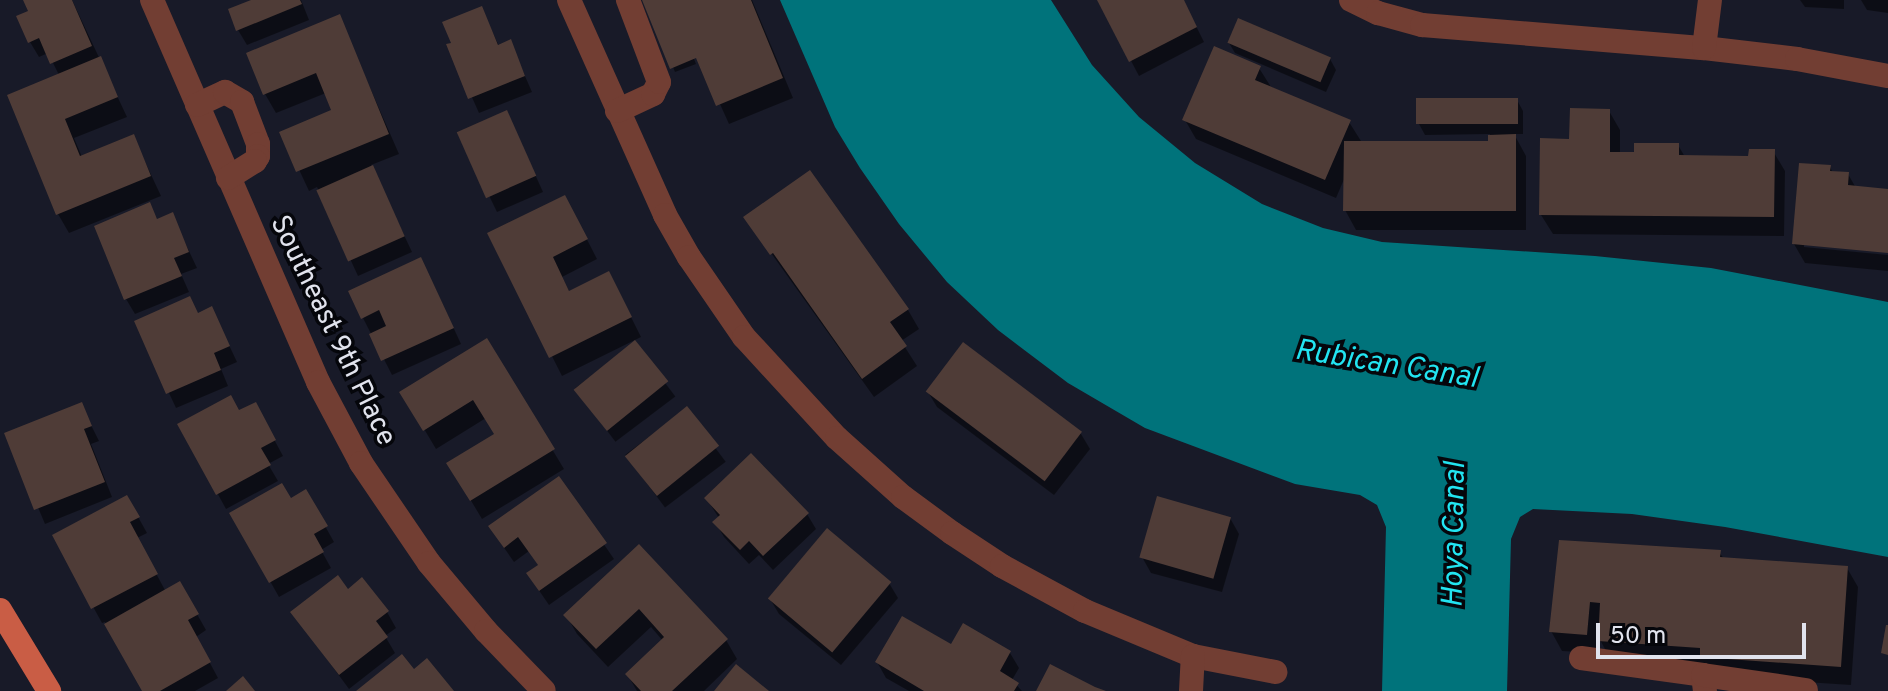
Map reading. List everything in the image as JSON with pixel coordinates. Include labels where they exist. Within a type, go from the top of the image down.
[{"type":"main road","points":[[0,610],[49,691]]},
{"type":"street","name":"Southeast 9th Place","points":[[152,0],[318,382],[361,463],[429,563],[486,631],[544,691]]},
{"type":"street","points":[[569,0],[665,215],[715,298],[795,396],[837,438],[903,497],[1002,566],[1085,611],[1193,656],[1275,672]]},
{"type":"street","points":[[617,111],[653,94],[659,82],[628,0]]},
{"type":"street","points":[[1351,0],[1378,13],[1422,25],[1704,48],[1888,76]]},
{"type":"street","points":[[1704,48],[1710,0]]},
{"type":"street","points":[[197,105],[225,92],[242,102],[258,144],[258,156],[228,178]]},
{"type":"street","points":[[1191,691],[1193,656]]},
{"type":"street","points":[[1581,658],[1704,683],[1806,690]]},
{"type":"water","points":[[780,0],[1051,0],[1092,65],[1139,117],[1195,163],[1262,204],[1323,228],[1382,242],[1595,256],[1711,268],[1888,302],[1888,557],[1725,527],[1632,514],[1533,509],[1520,517],[1511,539],[1507,691],[1382,691],[1386,527],[1377,505],[1360,495],[1295,484],[1145,428],[1068,383],[998,330],[947,282],[899,224],[860,168],[835,127]]},
{"type":"building","points":[[23,0],[72,0],[92,46],[50,64],[39,38],[28,43],[16,16],[28,11]]},
{"type":"building","points":[[251,0],[300,0],[302,4],[236,31],[228,9]]},
{"type":"building","points":[[642,0],[751,0],[783,78],[716,106],[696,58],[670,69]]},
{"type":"building","points":[[1097,0],[1184,0],[1197,27],[1129,62]]},
{"type":"building","points":[[482,6],[498,45],[511,39],[525,76],[468,99],[446,44],[451,43],[442,22]]},
{"type":"building","points":[[340,14],[389,134],[296,172],[279,132],[331,110],[316,73],[263,95],[246,53]]},
{"type":"building","points":[[1238,18],[1331,57],[1320,82],[1227,43]]},
{"type":"building","points":[[1214,46],[1261,66],[1255,80],[1351,120],[1325,180],[1182,120]]},
{"type":"building","points":[[101,56],[118,97],[65,119],[80,156],[134,134],[151,176],[56,215],[7,95]]},
{"type":"building","points":[[1416,98],[1518,98],[1518,124],[1416,124]]},
{"type":"building","points":[[1570,108],[1610,109],[1610,152],[1634,152],[1634,143],[1679,143],[1679,155],[1748,156],[1749,149],[1775,149],[1774,217],[1539,215],[1540,138],[1569,139]]},
{"type":"building","points":[[507,110],[536,176],[486,198],[457,132]]},
{"type":"building","points":[[1516,134],[1516,211],[1343,211],[1344,141],[1488,141],[1488,135]]},
{"type":"building","points":[[1799,163],[1831,165],[1830,171],[1849,172],[1848,185],[1888,189],[1888,253],[1792,244]]},
{"type":"building","points":[[373,165],[405,236],[348,261],[316,190]]},
{"type":"building","points":[[810,170],[909,309],[890,322],[907,346],[862,379],[773,253],[770,255],[743,217]]},
{"type":"building","points":[[565,195],[588,239],[553,257],[569,291],[609,271],[632,317],[549,358],[487,233]]},
{"type":"building","points":[[150,202],[157,219],[173,212],[189,252],[174,258],[182,276],[124,300],[94,226]]},
{"type":"building","points":[[421,257],[454,328],[381,361],[369,334],[386,326],[379,310],[361,319],[348,291]]},
{"type":"building","points":[[190,296],[198,313],[212,306],[230,346],[214,353],[221,370],[166,394],[134,321]]},
{"type":"building","points":[[487,338],[555,449],[470,501],[446,463],[494,434],[473,400],[423,431],[399,392]]},
{"type":"building","points":[[635,340],[668,381],[607,431],[574,390]]},
{"type":"building","points":[[963,342],[1082,432],[1045,481],[926,392]]},
{"type":"building","points":[[231,395],[239,410],[256,402],[276,440],[261,448],[271,465],[216,495],[177,424]]},
{"type":"building","points":[[82,402],[92,426],[84,429],[105,482],[34,510],[4,433]]},
{"type":"building","points":[[687,406],[719,446],[657,496],[625,456]]},
{"type":"building","points":[[751,453],[809,513],[763,556],[749,541],[740,550],[712,522],[720,515],[704,498]]},
{"type":"building","points":[[559,476],[607,543],[539,591],[526,573],[538,565],[518,537],[504,548],[488,526]]},
{"type":"building","points":[[282,483],[291,498],[306,489],[328,526],[314,534],[324,552],[269,583],[229,513]]},
{"type":"building","points":[[127,495],[140,517],[130,522],[158,574],[91,609],[52,535]]},
{"type":"building","points":[[1157,496],[1231,517],[1213,579],[1139,558]]},
{"type":"building","points":[[827,528],[891,582],[832,652],[768,598]]},
{"type":"building","points":[[1559,540],[1721,550],[1720,557],[1848,566],[1841,667],[1700,657],[1700,648],[1598,641],[1600,603],[1590,602],[1587,635],[1549,632]]},
{"type":"building","points":[[639,544],[728,639],[672,691],[641,691],[625,674],[664,637],[639,609],[596,649],[563,615]]},
{"type":"building","points":[[338,575],[348,589],[362,577],[389,611],[376,621],[388,637],[339,675],[290,612]]},
{"type":"building","points":[[180,581],[199,614],[188,620],[211,662],[160,691],[142,691],[104,624]]},
{"type":"building","points":[[902,616],[951,644],[963,623],[1011,651],[1000,671],[1019,683],[1014,691],[924,691],[875,662]]},
{"type":"building","points":[[1888,625],[1888,655],[1881,653]]},
{"type":"building","points":[[402,654],[414,669],[427,658],[454,691],[356,691]]},
{"type":"building","points":[[736,664],[769,691],[714,691]]},
{"type":"building","points":[[1050,664],[1095,687],[1106,691],[1036,691]]},
{"type":"building","points":[[243,676],[255,691],[226,691]]},
{"type":"water label","name":"Rubican Canal","points":[[1386,366]]},
{"type":"water label","name":"Hoya Canal","points":[[1456,535]]}]
